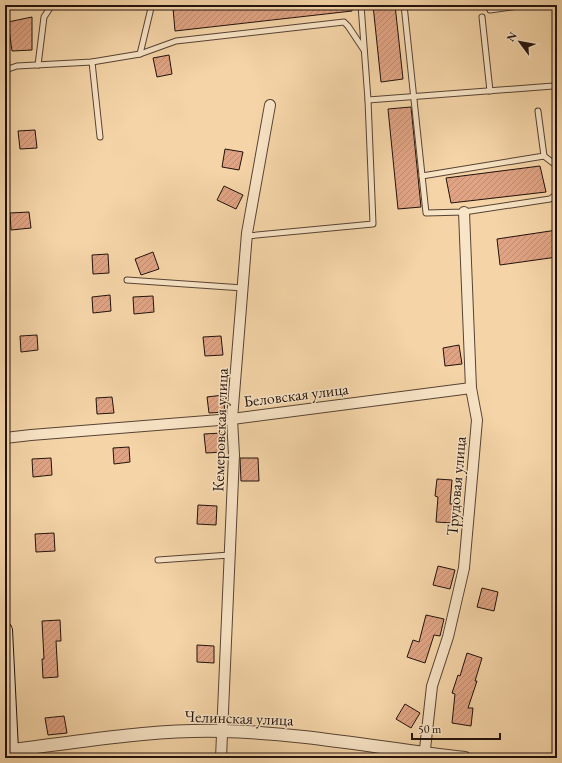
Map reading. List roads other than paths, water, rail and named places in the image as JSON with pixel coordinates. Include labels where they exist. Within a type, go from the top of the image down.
[{"type":"main road","points":[[5,630],[9,752]]},
{"type":"street","name":"Кемеровская улица","points":[[221,758],[234,455],[232,419],[247,236],[270,104]]},
{"type":"street","name":"Трудовая улица","points":[[424,756],[432,686],[448,637],[464,568],[477,420],[471,388],[464,212]]},
{"type":"street","name":"Беловская улица","points":[[5,438],[232,419],[471,388]]},
{"type":"street","name":"Челинская улица","points":[[9,752],[160,732],[222,731],[304,737],[424,756],[465,758]]},
{"type":"lane","points":[[38,65],[44,17],[52,5]]},
{"type":"lane","points":[[140,54],[151,8],[154,5]]},
{"type":"lane","points":[[247,236],[373,224],[368,100],[360,5]]},
{"type":"lane","points":[[404,5],[426,213],[464,212],[550,199],[557,194]]},
{"type":"lane","points":[[490,10],[526,5]]},
{"type":"lane","points":[[482,17],[490,91]]},
{"type":"lane","points":[[5,70],[17,66],[92,62],[140,54],[176,41],[344,22],[364,50]]},
{"type":"lane","points":[[92,62],[100,137]]},
{"type":"lane","points":[[368,100],[553,86],[557,84]]},
{"type":"lane","points":[[538,111],[544,156],[557,166]]},
{"type":"lane","points":[[422,176],[544,156]]},
{"type":"lane","points":[[127,280],[243,288]]},
{"type":"lane","points":[[158,560],[230,555]]}]
